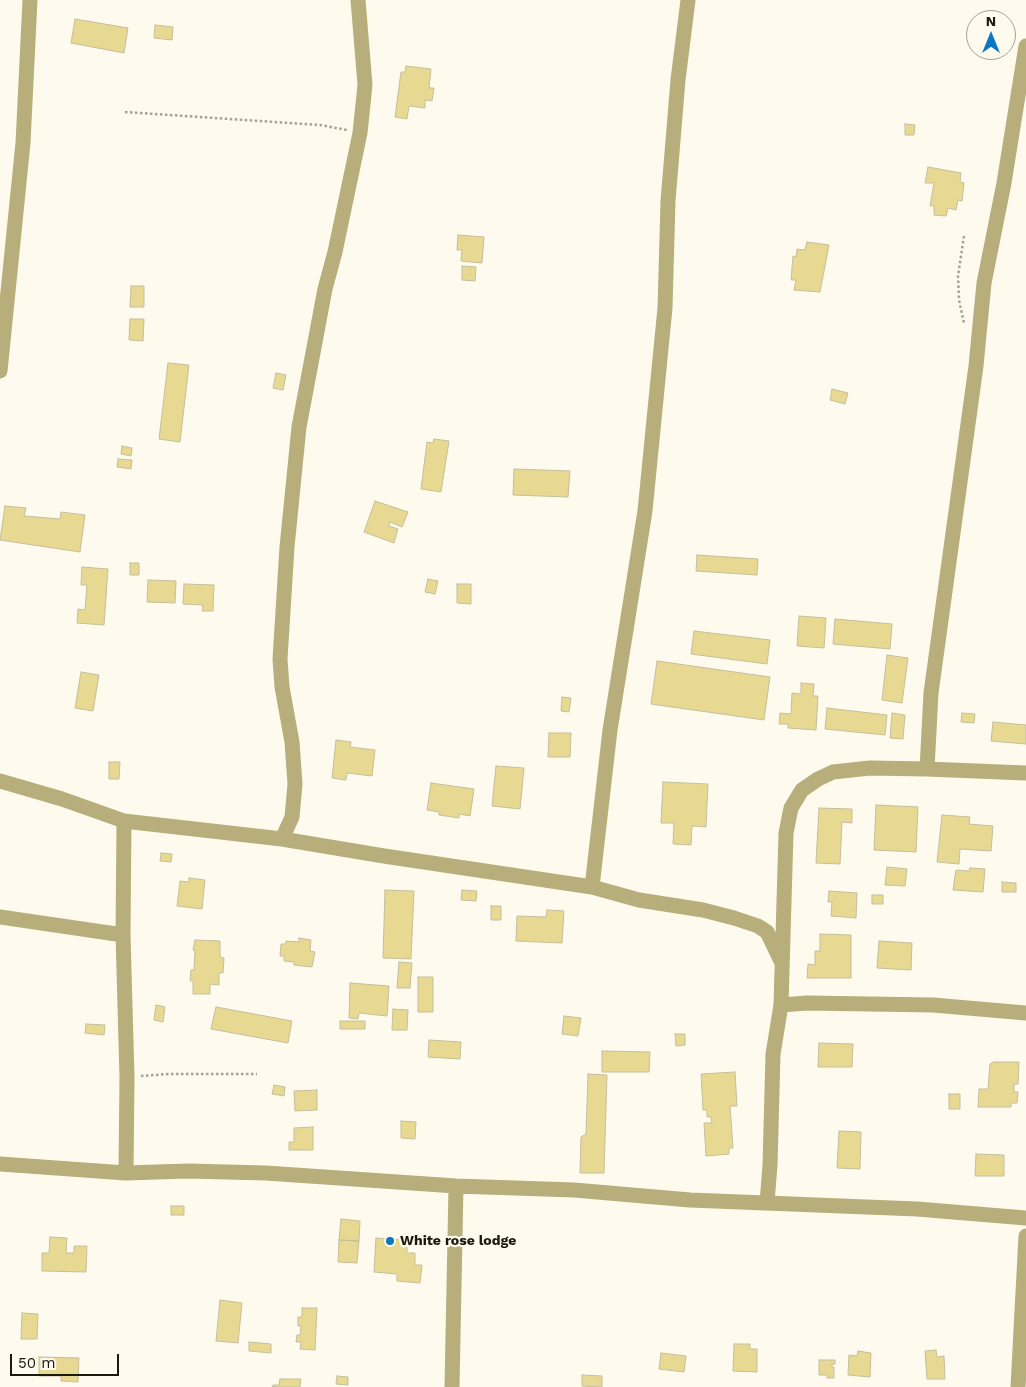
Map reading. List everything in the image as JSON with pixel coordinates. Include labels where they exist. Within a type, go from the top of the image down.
[{"type":"street","points":[[0,372],[23,142],[30,0]]},
{"type":"street","points":[[282,839],[292,817],[295,784],[292,742],[282,687],[280,659],[288,547],[299,427],[324,288],[335,252],[360,133],[365,85],[358,0]]},
{"type":"street","points":[[592,886],[610,730],[645,511],[664,308],[668,201],[678,80],[688,0]]},
{"type":"street","points":[[927,769],[931,693],[976,366],[984,283],[1004,183],[1026,46]]},
{"type":"street","points":[[767,1202],[770,1164],[772,1054],[781,1005],[786,833],[791,808],[802,790],[833,772],[870,768],[1026,773]]},
{"type":"street","points":[[0,781],[62,799],[124,821],[282,839],[384,856],[592,886],[639,900],[703,910],[758,926],[767,932],[782,965]]},
{"type":"street","points":[[124,821],[122,935],[127,1077],[126,1173]]},
{"type":"street","points":[[0,917],[122,935]]},
{"type":"street","points":[[781,1005],[807,1003],[933,1005],[1026,1013]]},
{"type":"street","points":[[0,1164],[126,1173],[188,1171],[266,1173],[456,1186],[574,1190],[690,1200],[926,1210],[1026,1218]]},
{"type":"street","points":[[452,1387],[456,1186]]},
{"type":"street","points":[[1018,1387],[1026,1236]]},
{"type":"path","points":[[125,112],[320,125],[360,133]]},
{"type":"path","points":[[964,236],[958,276],[959,300],[965,325]]},
{"type":"path","points":[[127,1077],[168,1074],[257,1074]]},
{"type":"building","points":[[75,19],[128,28],[124,53],[71,43]]},
{"type":"building","points":[[155,25],[173,27],[172,40],[154,38]]},
{"type":"building","points":[[406,66],[431,69],[429,88],[434,88],[432,101],[425,100],[425,108],[409,106],[407,119],[395,117],[401,72],[405,72]]},
{"type":"building","points":[[905,124],[915,125],[914,135],[905,135]]},
{"type":"building","points":[[928,167],[961,173],[960,182],[964,183],[962,201],[958,200],[956,210],[948,208],[946,216],[934,215],[934,206],[930,206],[934,183],[925,183]]},
{"type":"building","points":[[458,235],[484,237],[482,263],[461,261],[462,250],[457,250]]},
{"type":"building","points":[[807,242],[829,245],[820,292],[794,290],[796,280],[791,280],[793,256],[796,257],[797,249],[805,250]]},
{"type":"building","points":[[462,266],[476,267],[475,281],[462,280]]},
{"type":"building","points":[[131,286],[144,286],[144,307],[130,307]]},
{"type":"building","points":[[130,319],[144,319],[143,341],[129,340]]},
{"type":"building","points":[[168,363],[189,365],[180,442],[159,439]]},
{"type":"building","points":[[276,373],[286,375],[283,390],[273,388]]},
{"type":"building","points":[[832,389],[848,393],[845,404],[830,400]]},
{"type":"building","points":[[434,439],[449,441],[441,492],[421,489],[427,442],[433,443]]},
{"type":"building","points":[[122,446],[132,448],[131,456],[121,454]]},
{"type":"building","points":[[118,459],[132,460],[131,469],[117,467]]},
{"type":"building","points":[[514,469],[570,471],[568,497],[513,495]]},
{"type":"building","points":[[375,501],[408,512],[402,527],[390,522],[389,526],[398,529],[394,543],[364,532]]},
{"type":"building","points":[[5,506],[26,508],[24,516],[60,519],[61,512],[85,515],[80,552],[0,540]]},
{"type":"building","points":[[697,555],[758,559],[757,575],[696,571]]},
{"type":"building","points":[[130,563],[139,563],[139,575],[130,575]]},
{"type":"building","points":[[82,567],[108,569],[104,625],[77,623],[78,609],[85,610],[87,585],[81,585]]},
{"type":"building","points":[[428,579],[438,581],[435,594],[425,592]]},
{"type":"building","points":[[148,580],[176,581],[175,603],[147,602]]},
{"type":"building","points":[[184,584],[214,585],[213,611],[202,611],[203,605],[183,604]]},
{"type":"building","points":[[457,584],[471,584],[471,604],[457,603]]},
{"type":"building","points":[[799,616],[826,618],[824,648],[797,646]]},
{"type":"building","points":[[835,619],[892,624],[890,649],[833,644]]},
{"type":"building","points":[[694,631],[770,640],[767,664],[691,654]]},
{"type":"building","points":[[887,655],[908,658],[902,703],[882,700]]},
{"type":"building","points":[[657,661],[770,677],[764,720],[651,704]]},
{"type":"building","points":[[81,672],[99,675],[93,711],[75,708]]},
{"type":"building","points":[[801,683],[814,684],[813,696],[818,696],[816,730],[788,728],[788,724],[779,724],[780,713],[791,714],[792,693],[801,694]]},
{"type":"building","points":[[562,697],[571,698],[569,712],[561,711]]},
{"type":"building","points":[[827,708],[887,715],[885,735],[825,729]]},
{"type":"building","points":[[892,713],[905,715],[903,739],[890,738]]},
{"type":"building","points":[[962,713],[975,714],[974,723],[961,722]]},
{"type":"building","points":[[993,722],[1026,725],[1026,744],[991,741]]},
{"type":"building","points":[[549,733],[571,733],[570,757],[548,757]]},
{"type":"building","points":[[336,740],[351,742],[350,747],[375,750],[372,776],[347,773],[346,780],[332,778]]},
{"type":"building","points":[[109,762],[120,762],[119,779],[109,779]]},
{"type":"building","points":[[496,766],[524,768],[520,809],[492,806]]},
{"type":"building","points":[[663,782],[708,784],[706,827],[692,826],[691,845],[673,844],[674,823],[661,823]]},
{"type":"building","points":[[431,783],[474,789],[470,816],[459,814],[459,818],[439,815],[439,812],[427,810]]},
{"type":"building","points":[[876,805],[918,807],[916,852],[874,850]]},
{"type":"building","points":[[819,808],[852,809],[852,823],[842,822],[840,864],[816,863]]},
{"type":"building","points":[[942,815],[970,817],[969,824],[993,826],[991,851],[960,849],[959,864],[937,862]]},
{"type":"building","points":[[161,853],[172,854],[171,862],[160,861]]},
{"type":"building","points":[[887,867],[907,869],[905,886],[885,885]]},
{"type":"building","points":[[970,868],[985,869],[983,892],[953,890],[956,870],[969,871]]},
{"type":"building","points":[[189,878],[205,880],[202,909],[177,906],[180,881],[189,882]]},
{"type":"building","points":[[1002,882],[1016,883],[1016,892],[1002,892]]},
{"type":"building","points":[[385,890],[414,891],[411,959],[383,958]]},
{"type":"building","points":[[462,890],[477,891],[476,901],[461,900]]},
{"type":"building","points":[[829,891],[857,893],[856,918],[831,916],[832,902],[828,902]]},
{"type":"building","points":[[872,895],[883,895],[883,904],[872,904]]},
{"type":"building","points":[[491,906],[501,906],[501,920],[491,920]]},
{"type":"building","points":[[547,910],[564,911],[562,943],[516,941],[517,916],[546,917]]},
{"type":"building","points":[[820,934],[851,935],[851,978],[807,978],[808,964],[815,965],[815,951],[820,951]]},
{"type":"building","points":[[299,938],[311,940],[310,951],[315,952],[312,967],[294,965],[294,962],[284,961],[284,956],[280,956],[281,944],[286,944],[286,941],[299,942]]},
{"type":"building","points":[[195,940],[220,941],[220,957],[224,958],[223,973],[219,973],[219,985],[210,984],[210,994],[193,994],[193,981],[190,981],[191,970],[194,970],[195,950],[193,950]]},
{"type":"building","points":[[879,941],[912,943],[911,970],[877,968]]},
{"type":"building","points":[[399,962],[412,963],[410,988],[397,988]]},
{"type":"building","points":[[418,977],[433,977],[433,1012],[418,1012]]},
{"type":"building","points":[[350,983],[389,986],[387,1016],[359,1013],[358,1019],[349,1018]]},
{"type":"building","points":[[156,1005],[165,1007],[163,1022],[154,1020]]},
{"type":"building","points":[[216,1007],[292,1021],[288,1043],[211,1029]]},
{"type":"building","points":[[393,1009],[408,1010],[407,1030],[392,1030]]},
{"type":"building","points":[[564,1016],[581,1018],[578,1036],[562,1034]]},
{"type":"building","points":[[340,1021],[365,1021],[365,1029],[340,1029]]},
{"type":"building","points":[[86,1024],[105,1025],[104,1035],[85,1033]]},
{"type":"building","points":[[675,1034],[685,1034],[685,1045],[676,1046]]},
{"type":"building","points":[[429,1040],[461,1042],[460,1059],[428,1057]]},
{"type":"building","points":[[819,1043],[853,1044],[852,1067],[818,1067]]},
{"type":"building","points":[[602,1051],[650,1052],[649,1072],[602,1072]]},
{"type":"building","points":[[994,1062],[1019,1062],[1018,1084],[1014,1084],[1014,1092],[1018,1092],[1017,1103],[1011,1103],[1011,1107],[978,1107],[979,1089],[988,1089],[990,1064]]},
{"type":"building","points":[[735,1072],[737,1106],[730,1106],[733,1148],[729,1148],[729,1154],[706,1156],[704,1123],[712,1123],[711,1117],[707,1117],[707,1110],[703,1110],[701,1074]]},
{"type":"building","points":[[588,1074],[607,1075],[604,1173],[580,1173],[581,1137],[586,1134]]},
{"type":"building","points":[[274,1085],[285,1087],[284,1096],[272,1094]]},
{"type":"building","points":[[317,1090],[317,1110],[295,1111],[294,1091]]},
{"type":"building","points":[[949,1094],[960,1094],[960,1109],[949,1109]]},
{"type":"building","points":[[401,1121],[416,1122],[415,1139],[401,1138]]},
{"type":"building","points":[[313,1127],[313,1150],[289,1150],[289,1142],[294,1142],[294,1128]]},
{"type":"building","points":[[839,1131],[861,1132],[860,1169],[837,1168]]},
{"type":"building","points":[[976,1154],[1004,1155],[1004,1176],[975,1176]]},
{"type":"building","points":[[171,1206],[184,1206],[184,1215],[171,1215]]},
{"type":"building","points":[[341,1219],[360,1221],[359,1241],[339,1240]]},
{"type":"building","points":[[50,1237],[67,1238],[66,1253],[74,1253],[74,1246],[87,1246],[86,1272],[42,1271],[42,1253],[49,1253]]},
{"type":"building","points":[[376,1238],[407,1240],[407,1253],[415,1253],[415,1265],[422,1265],[420,1283],[397,1281],[397,1274],[374,1272]]},
{"type":"building","points":[[339,1240],[359,1241],[357,1263],[338,1262]]},
{"type":"building","points":[[220,1300],[242,1303],[238,1343],[216,1341]]},
{"type":"building","points":[[302,1308],[317,1308],[315,1350],[300,1349],[301,1342],[296,1342],[297,1335],[300,1335],[301,1326],[298,1326],[298,1317],[302,1317]]},
{"type":"building","points":[[22,1313],[38,1314],[37,1339],[21,1339]]},
{"type":"building","points":[[249,1342],[271,1344],[271,1353],[249,1351]]},
{"type":"building","points":[[734,1344],[750,1344],[750,1349],[757,1349],[757,1372],[733,1371]]},
{"type":"building","points":[[936,1350],[937,1357],[944,1356],[945,1379],[927,1379],[925,1351]]},
{"type":"building","points":[[858,1351],[871,1353],[870,1377],[848,1375],[849,1355],[857,1356]]},
{"type":"building","points":[[661,1353],[686,1356],[684,1372],[659,1369]]},
{"type":"building","points":[[39,1357],[79,1358],[78,1382],[61,1381],[61,1376],[39,1376]]},
{"type":"building","points":[[819,1360],[835,1360],[835,1364],[832,1364],[832,1367],[834,1367],[834,1378],[827,1378],[827,1375],[819,1375]]},
{"type":"building","points":[[582,1375],[602,1376],[602,1387],[582,1386]]},
{"type":"building","points":[[337,1376],[348,1377],[348,1385],[336,1384]]},
{"type":"building","points":[[280,1379],[301,1379],[300,1387],[272,1387],[273,1385],[279,1385]]},
{"type":"place","name":"White rose lodge","points":[[390,1241]]}]
